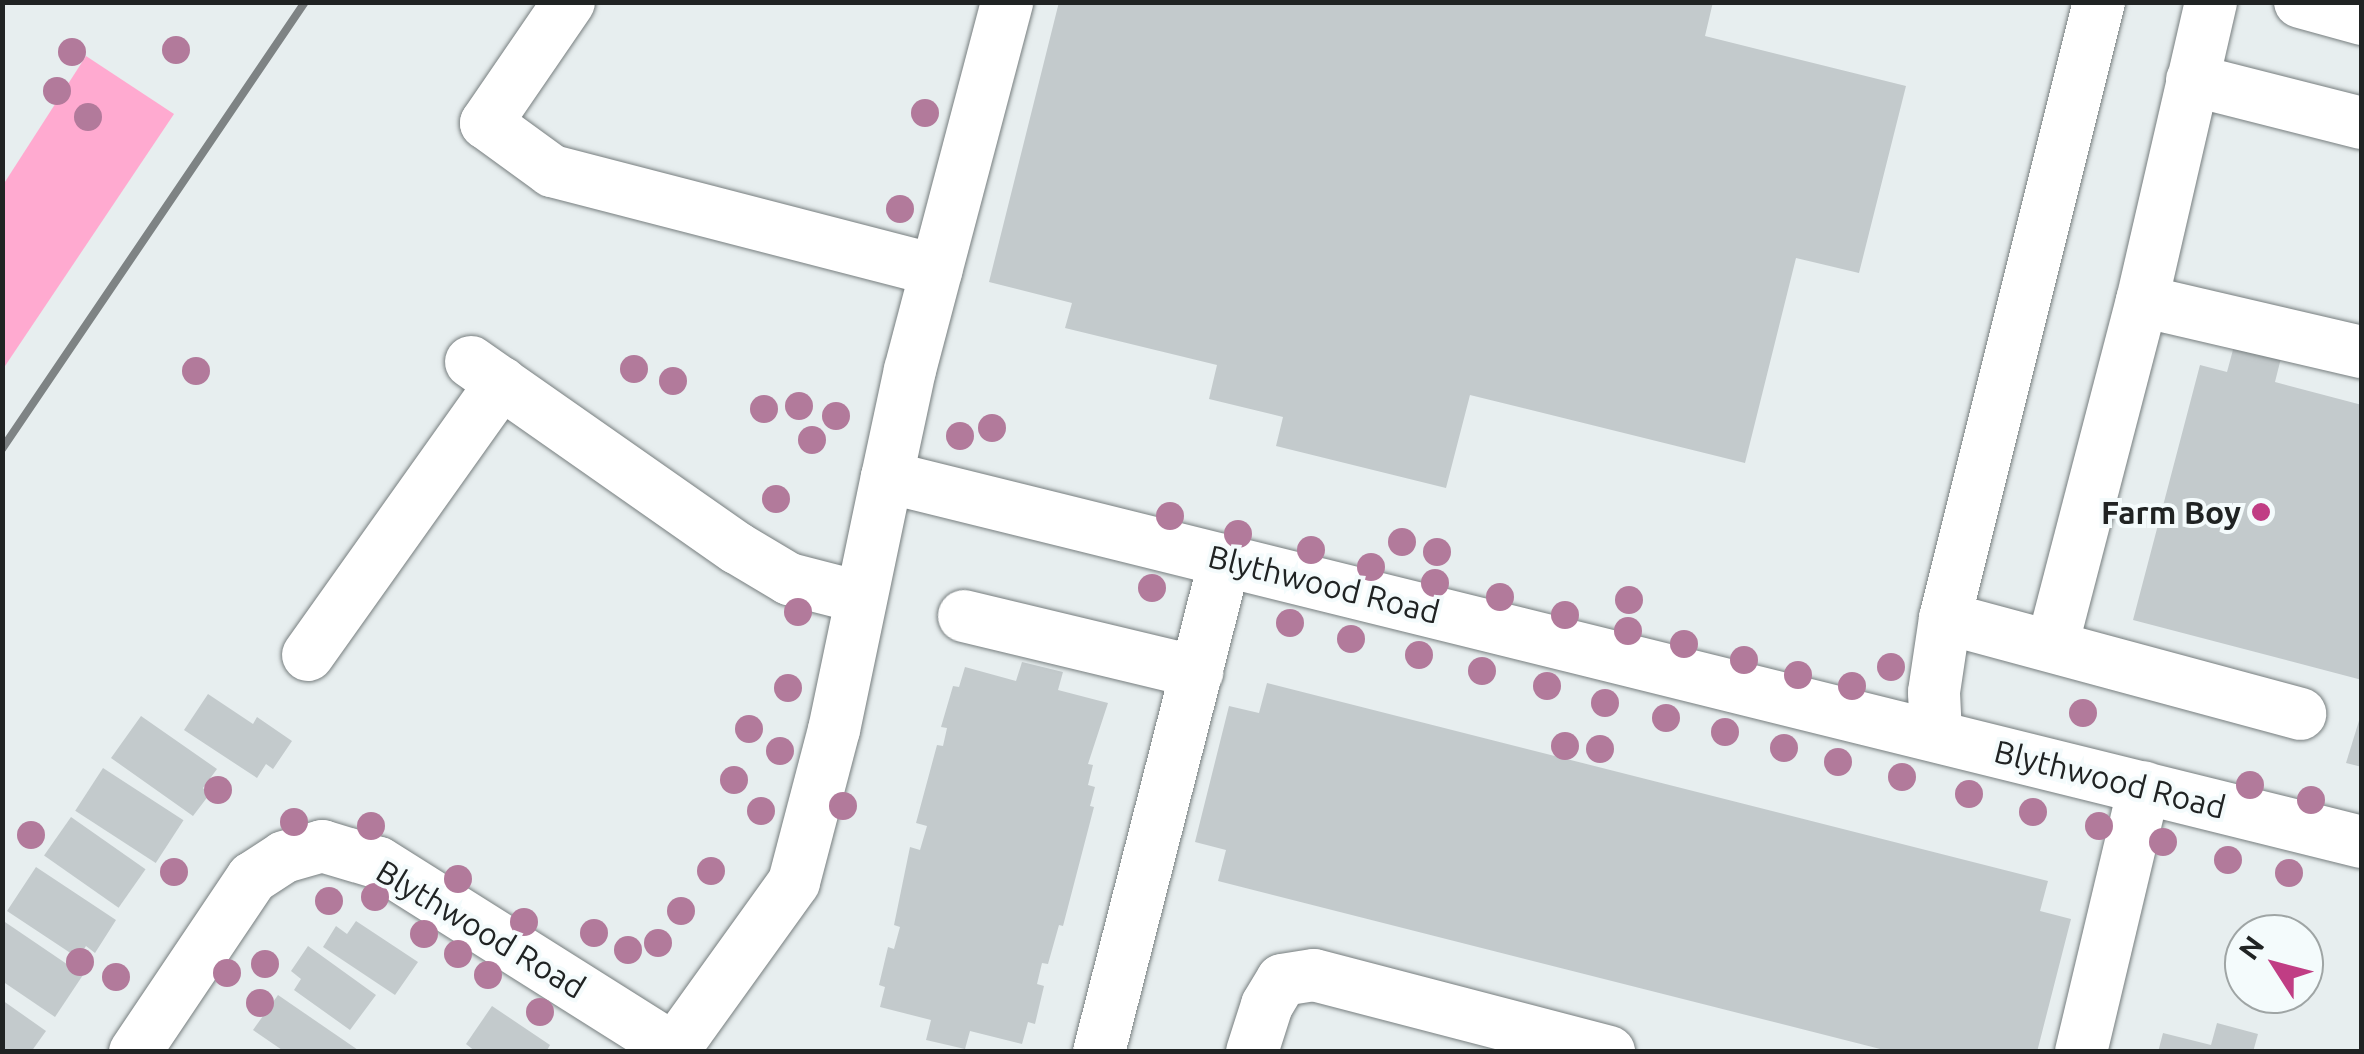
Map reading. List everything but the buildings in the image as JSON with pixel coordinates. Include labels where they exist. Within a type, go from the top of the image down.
[{"type":"street","points":[[568,2],[486,123],[552,171],[936,270]]},
{"type":"street","points":[[888,477],[936,270],[1007,2]]},
{"type":"street","points":[[1936,735],[1934,692],[1944,618],[2099,2]]},
{"type":"street","points":[[2052,646],[2142,301],[2211,2]]},
{"type":"street","points":[[2300,2],[2362,19]]},
{"type":"street","points":[[2192,80],[2362,123]]},
{"type":"street","points":[[2142,301],[2362,352]]},
{"type":"street","points":[[308,655],[486,372],[736,548],[790,579],[859,598]]},
{"type":"street","name":"Blythwood Road","points":[[136,1052],[252,878],[284,857],[322,846],[379,863],[675,1050],[794,882],[834,730],[859,598],[888,477],[2362,842]]},
{"type":"street","points":[[1099,1052],[1225,560]]},
{"type":"street","points":[[964,616],[1197,672]]},
{"type":"street","points":[[1944,618],[2300,714]]},
{"type":"street","points":[[2082,1052],[2144,788]]},
{"type":"street","points":[[1252,1052],[1266,1005],[1282,980],[1314,975],[1609,1052]]},
{"type":"shaded area","points":[[86,56],[174,114],[3,369],[3,185]]},
{"type":"railway","points":[[2,449],[305,2]]},
{"type":"place","name":"Farm Boy","points":[[2261,512]]}]
